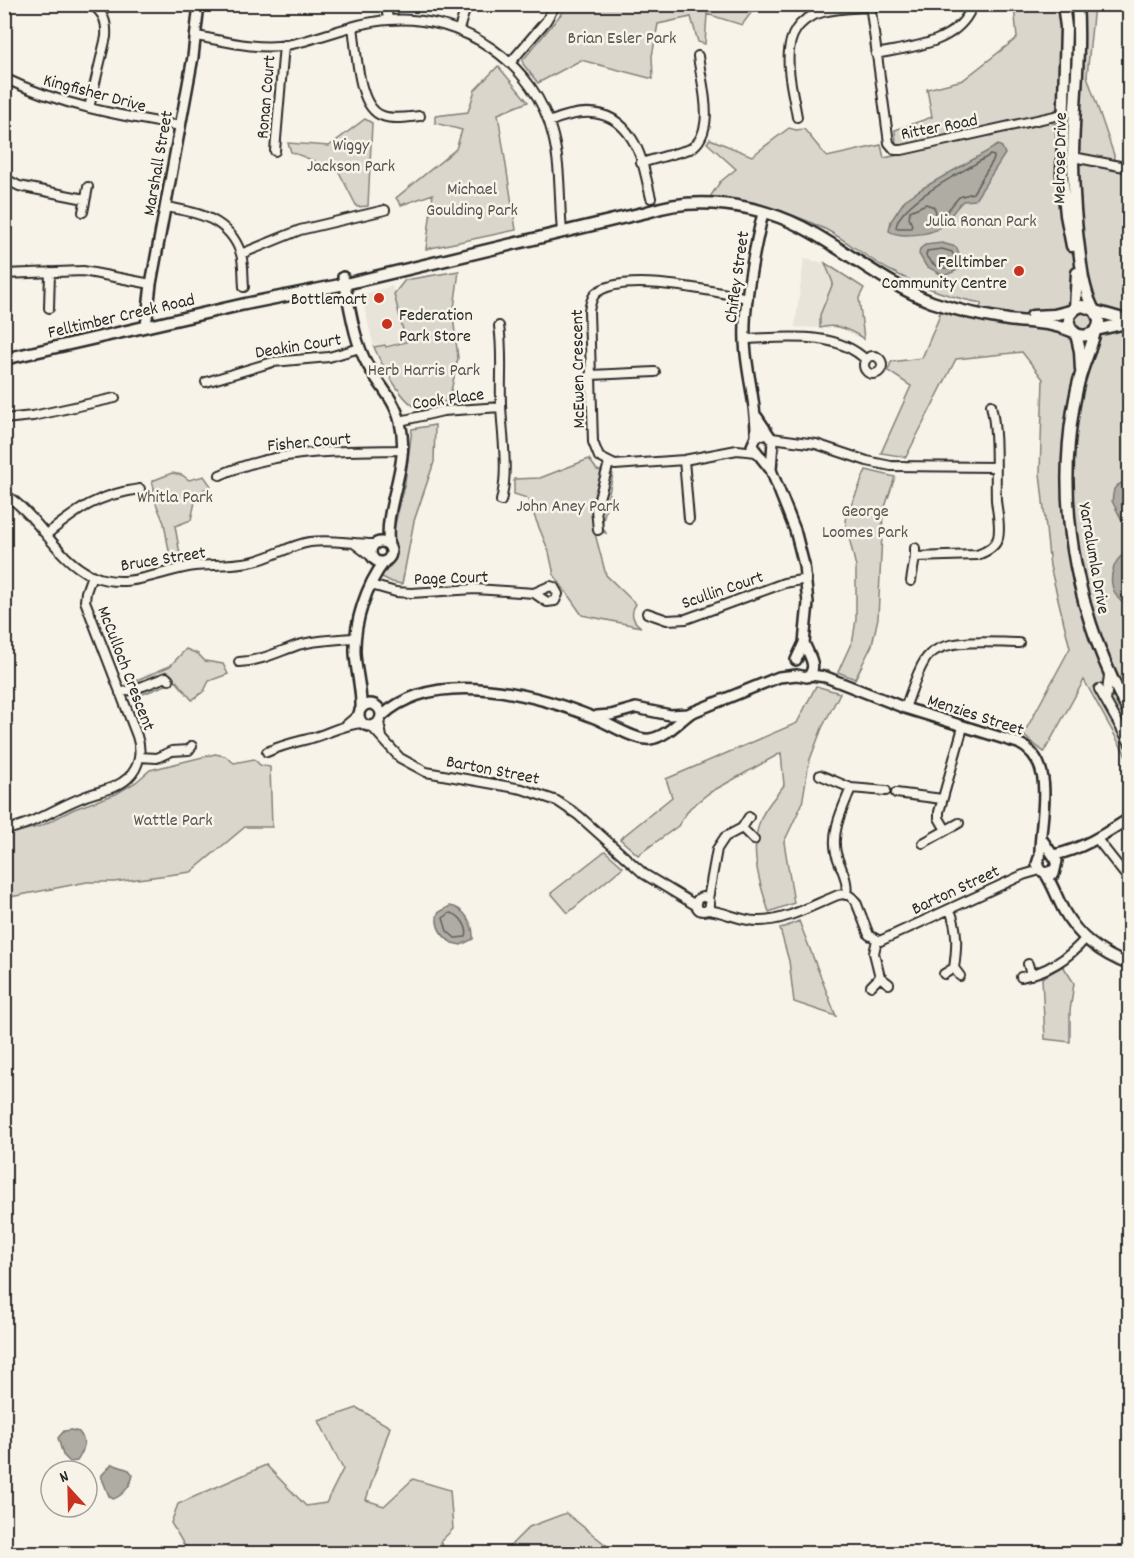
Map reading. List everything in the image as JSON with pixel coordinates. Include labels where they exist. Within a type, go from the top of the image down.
[{"type":"main road","name":"Melrose Drive","points":[[1064,4],[1066,27],[1064,114],[1067,157],[1085,288],[1095,311]]},
{"type":"main road","name":"Melrose Drive","points":[[1074,309],[1077,273],[1063,195],[1067,157],[1076,113],[1079,29],[1077,4]]},
{"type":"main road","points":[[1064,114],[1076,113]]},
{"type":"main road","name":"Felltimber Creek Road","points":[[4,359],[647,212],[703,210],[762,216],[790,222],[931,301],[958,310],[1048,324],[1075,333]]},
{"type":"main road","points":[[1087,306],[1095,311],[1130,322],[1095,330],[1084,336],[1075,333],[1069,324],[1069,319],[1074,309],[1087,306]]},
{"type":"main road","name":"Felltimber Creek Road","points":[[996,317],[1054,315],[1074,309]]},
{"type":"main road","points":[[1095,311],[1099,320],[1095,330]]},
{"type":"main road","name":"Yarralumla Drive","points":[[1095,330],[1081,373],[1073,409],[1069,442],[1069,517],[1086,610],[1109,675],[1130,714]]},
{"type":"main road","name":"Yarralumla Drive","points":[[1075,333],[1080,351],[1081,373]]},
{"type":"street","points":[[89,108],[107,26],[102,14],[92,4]]},
{"type":"street","name":"Marshall Street","points":[[146,326],[151,284],[196,36],[199,4]]},
{"type":"street","points":[[386,4],[388,20]]},
{"type":"street","points":[[459,29],[466,4]]},
{"type":"street","points":[[511,62],[546,21],[556,4]]},
{"type":"street","points":[[797,117],[787,59],[793,34],[805,20],[822,12],[870,6]]},
{"type":"street","name":"Ritter Road","points":[[870,6],[889,143],[895,150],[1064,114]]},
{"type":"street","points":[[876,54],[938,40],[957,30],[969,13]]},
{"type":"street","points":[[196,36],[247,45],[285,45],[388,20],[420,21],[459,29],[488,45],[511,62],[535,93],[549,122],[557,157],[562,232]]},
{"type":"street","points":[[353,27],[363,93],[368,105],[382,116],[420,116]]},
{"type":"street","name":"Ronan Court","points":[[275,151],[285,45]]},
{"type":"street","points":[[641,163],[690,149],[697,145],[704,135],[707,122],[698,56]]},
{"type":"street","name":"Kingfisher Drive","points":[[4,78],[35,92],[89,108],[181,126]]},
{"type":"street","points":[[549,122],[576,112],[600,114],[623,127],[632,138],[651,198]]},
{"type":"street","points":[[1067,157],[1130,168]]},
{"type":"street","points":[[4,178],[19,186],[85,199]]},
{"type":"street","points":[[83,212],[88,187]]},
{"type":"street","points":[[166,207],[208,216],[226,229],[241,254],[244,287]]},
{"type":"street","points":[[241,254],[300,230],[385,210]]},
{"type":"street","name":"Chifley Street","points":[[755,438],[757,417],[748,372],[745,339],[748,298],[762,216]]},
{"type":"street","points":[[4,274],[83,271],[151,284]]},
{"type":"street","points":[[49,308],[50,272]]},
{"type":"street","points":[[344,281],[360,348],[390,399],[400,421],[402,450],[401,472],[388,525],[391,554],[373,581],[362,609],[356,638],[356,662],[360,687],[371,715]]},
{"type":"street","name":"McEwen Crescent","points":[[609,463],[599,457],[594,448],[590,305],[592,299],[601,291],[631,284],[654,283],[748,298]]},
{"type":"street","name":"Cook Place","points":[[499,326],[501,407],[506,470],[501,501]]},
{"type":"street","points":[[745,339],[826,339],[848,346],[866,360]]},
{"type":"street","name":"Deakin Court","points":[[206,382],[273,362],[329,357],[360,348]]},
{"type":"street","points":[[591,375],[655,372]]},
{"type":"street","points":[[4,419],[33,416],[115,398]]},
{"type":"street","points":[[911,580],[915,553],[977,555],[985,553],[996,543],[999,532],[996,429],[991,405]]},
{"type":"street","name":"Cook Place","points":[[400,421],[443,411],[501,407]]},
{"type":"street","name":"Chifley Street","points":[[757,417],[770,436]]},
{"type":"street","points":[[737,450],[761,434],[789,441],[816,444],[867,461],[891,466],[996,467]]},
{"type":"street","points":[[770,436],[773,450],[771,470]]},
{"type":"street","points":[[755,438],[752,446],[771,470],[795,530],[807,579],[808,603],[804,643],[793,670],[803,678],[811,667]]},
{"type":"street","points":[[598,530],[596,509],[609,463],[615,465],[684,460],[737,450],[767,455],[789,441]]},
{"type":"street","name":"Fisher Court","points":[[220,475],[253,462],[285,456],[402,450]]},
{"type":"street","points":[[684,460],[689,519]]},
{"type":"street","points":[[47,534],[78,510],[99,498],[115,492],[140,489]]},
{"type":"street","name":"Bruce Street","points":[[4,494],[20,504],[67,558],[92,575],[108,579],[135,581],[192,566],[250,562],[302,543],[329,540],[355,544],[375,543]]},
{"type":"street","points":[[373,581],[370,550],[388,525]]},
{"type":"street","points":[[375,543],[382,542],[389,546]]},
{"type":"street","name":"Bruce Street","points":[[355,544],[372,557]]},
{"type":"street","points":[[372,557],[378,562],[385,561]]},
{"type":"street","name":"McCulloch Crescent","points":[[4,830],[32,822],[76,800],[119,785],[134,771],[139,757],[138,735],[85,601],[92,575]]},
{"type":"street","name":"Scullin Court","points":[[647,613],[667,620],[686,619],[784,583],[807,579]]},
{"type":"street","name":"Page Court","points":[[373,581],[396,592],[475,589],[534,593]]},
{"type":"street","points":[[239,662],[255,661],[299,645],[322,640],[356,638]]},
{"type":"street","points":[[804,643],[811,667]]},
{"type":"street","points":[[905,708],[924,662],[936,650],[950,644],[1019,643]]},
{"type":"street","points":[[779,677],[802,657],[811,667]]},
{"type":"street","name":"Menzies Street","points":[[811,667],[825,677],[905,708],[1018,743],[1029,749],[1038,760],[1044,774],[1041,838],[1047,863],[1065,913],[1085,939]]},
{"type":"street","points":[[588,715],[608,716],[633,708],[673,715],[692,712],[779,677],[797,675]]},
{"type":"street","name":"Yarralumla Drive","points":[[1106,702],[1109,675]]},
{"type":"street","points":[[120,693],[166,677],[169,680]]},
{"type":"street","points":[[267,752],[345,726],[432,692],[460,688],[485,689],[526,696],[588,715],[645,739],[661,735],[692,712]]},
{"type":"street","points":[[1099,689],[1130,744]]},
{"type":"street","name":"Barton Street","points":[[371,715],[381,737],[400,758],[426,772],[522,789],[557,801],[578,815],[645,874],[686,898],[704,902]]},
{"type":"street","points":[[946,830],[939,818],[942,799],[963,727]]},
{"type":"street","points":[[139,757],[158,758],[172,751],[189,750],[192,746]]},
{"type":"street","points":[[820,775],[851,788],[886,791]]},
{"type":"street","points":[[846,894],[848,884],[837,855],[835,833],[838,819],[851,788]]},
{"type":"street","points":[[896,793],[942,799]]},
{"type":"street","points":[[749,817],[742,828],[730,833],[720,842],[713,877],[704,902],[720,911],[750,920],[769,921],[846,894],[854,898],[870,935],[877,940],[874,953],[880,977],[889,984]]},
{"type":"street","name":"Barton Street","points":[[877,940],[886,940],[950,910],[1097,839],[1130,819]]},
{"type":"street","points":[[922,843],[959,823]]},
{"type":"street","points":[[742,828],[753,840]]},
{"type":"street","points":[[1097,839],[1130,881]]},
{"type":"street","points":[[950,910],[956,927],[954,968],[960,976]]},
{"type":"street","points":[[1021,977],[1031,975],[1064,959],[1085,939],[1103,952],[1130,965]]},
{"type":"street","points":[[1028,964],[1031,975]]},
{"type":"street","points":[[944,974],[954,968]]},
{"type":"street","points":[[871,986],[880,977]]},
{"type":"shaded area","points":[[804,259],[825,263],[833,283],[820,315],[820,328],[795,327]]},
{"type":"shaded area","points":[[392,286],[406,342],[374,347],[361,295]]},
{"type":"green space","name":"Brian Esler Park","points":[[565,4],[757,5],[742,25],[707,14],[705,44],[698,42],[691,17],[658,24],[652,56],[653,79],[581,60],[538,83],[523,64],[523,60],[561,14]]},
{"type":"green space","name":"Julia Ronan Park","points":[[1014,5],[1094,5],[1087,76],[1114,155],[1113,170],[1130,173],[1129,761],[1084,680],[1044,752],[1023,735],[1070,648],[1050,566],[1040,473],[1043,379],[1022,352],[956,359],[906,457],[881,453],[911,386],[888,371],[891,362],[922,358],[941,307],[976,315],[982,303],[947,295],[913,282],[825,229],[797,217],[769,207],[710,197],[720,182],[736,169],[707,143],[710,139],[752,156],[789,128],[804,129],[827,157],[881,145],[884,158],[1051,122],[1055,124],[1056,142],[1058,107],[1054,111],[1039,116],[905,146],[896,144],[895,130],[932,117],[927,89],[963,80],[1017,38]]},
{"type":"green space","name":"Michael Goulding Park","points":[[498,66],[528,102],[498,114],[516,230],[426,249],[433,194],[401,205],[396,198],[456,149],[462,130],[435,123],[435,116],[468,112],[475,90]]},
{"type":"green space","name":"Wiggy Jackson Park","points":[[365,119],[372,123],[368,206],[357,207],[338,170],[291,152],[288,143],[329,146]]},
{"type":"green space","points":[[825,263],[864,288],[859,298],[864,339],[843,328],[832,326],[820,328],[820,315],[833,283]]},
{"type":"green space","name":"Herb Harris Park","points":[[459,271],[453,316],[458,358],[449,401],[414,406],[397,388],[374,347],[385,345],[386,347],[406,342],[394,294],[405,280]]},
{"type":"green space","points":[[435,425],[434,462],[414,521],[402,584],[392,582],[380,576],[391,565],[394,557],[391,542],[405,482],[412,429]]},
{"type":"green space","name":"John Aney Park","points":[[589,459],[597,470],[613,474],[602,526],[606,533],[594,530],[606,575],[636,604],[633,616],[641,627],[582,615],[554,575],[549,552],[527,498],[514,494],[514,479],[540,478]]},
{"type":"green space","name":"George Loomes Park","points":[[866,470],[895,477],[883,513],[878,618],[872,645],[855,679],[838,672],[853,639],[856,619],[856,567],[845,520]]},
{"type":"green space","name":"Whitla Park","points":[[172,473],[182,475],[189,480],[204,476],[211,486],[197,493],[191,520],[175,526],[181,560],[171,562],[164,523],[152,494],[154,488],[152,481]]},
{"type":"green space","points":[[186,649],[198,654],[205,661],[223,664],[228,674],[209,681],[204,691],[192,700],[176,681],[133,698],[127,684],[170,666]]},
{"type":"green space","points":[[816,686],[840,693],[822,728],[809,762],[802,804],[784,842],[794,903],[769,912],[756,864],[756,840],[762,816],[784,785],[781,753],[709,793],[690,808],[678,826],[638,855],[620,839],[672,797],[666,779],[797,723]]},
{"type":"green space","name":"Wattle Park","points":[[215,754],[225,756],[234,763],[254,759],[260,765],[270,767],[272,827],[245,827],[191,872],[114,882],[87,882],[5,898],[5,835],[41,826],[74,809],[116,794],[150,770]]},
{"type":"green space","points":[[605,851],[623,867],[568,913],[551,893]]},
{"type":"green space","points":[[799,921],[836,1016],[794,1002],[789,961],[780,929]]},
{"type":"green space","points":[[1063,966],[1074,983],[1070,1011],[1070,1042],[1045,1039],[1042,978]]},
{"type":"green space","points":[[357,1408],[390,1427],[366,1500],[384,1506],[413,1479],[450,1490],[453,1529],[440,1542],[449,1553],[189,1553],[171,1523],[178,1504],[266,1465],[306,1506],[326,1503],[343,1469],[319,1421]]},
{"type":"green space","points":[[566,1513],[616,1553],[503,1553],[529,1527]]},
{"type":"water","points":[[998,145],[1002,147],[1005,154],[975,200],[963,201],[941,227],[915,235],[889,231],[891,221],[905,200]]},
{"type":"water","points":[[942,243],[956,247],[962,260],[962,268],[944,276],[926,266],[919,254],[920,249],[925,245]]},
{"type":"water","points":[[1129,480],[1129,532],[1112,501],[1114,489]]},
{"type":"water","points":[[1129,553],[1129,607],[1118,598],[1112,582],[1117,560]]},
{"type":"water","points":[[450,906],[460,910],[468,918],[472,928],[473,939],[461,945],[448,940],[438,926],[438,913]]},
{"type":"water","points":[[64,1431],[79,1432],[83,1439],[84,1446],[78,1459],[67,1459],[63,1455],[58,1438]]},
{"type":"water","points":[[112,1464],[129,1470],[133,1475],[126,1490],[113,1499],[109,1496],[101,1476]]},
{"type":"place","name":"Felltimber Community Centre","points":[[1019,271]]},
{"type":"place","name":"Bottlemart","points":[[379,298]]},
{"type":"place","name":"Federation Park Store","points":[[387,324]]}]
